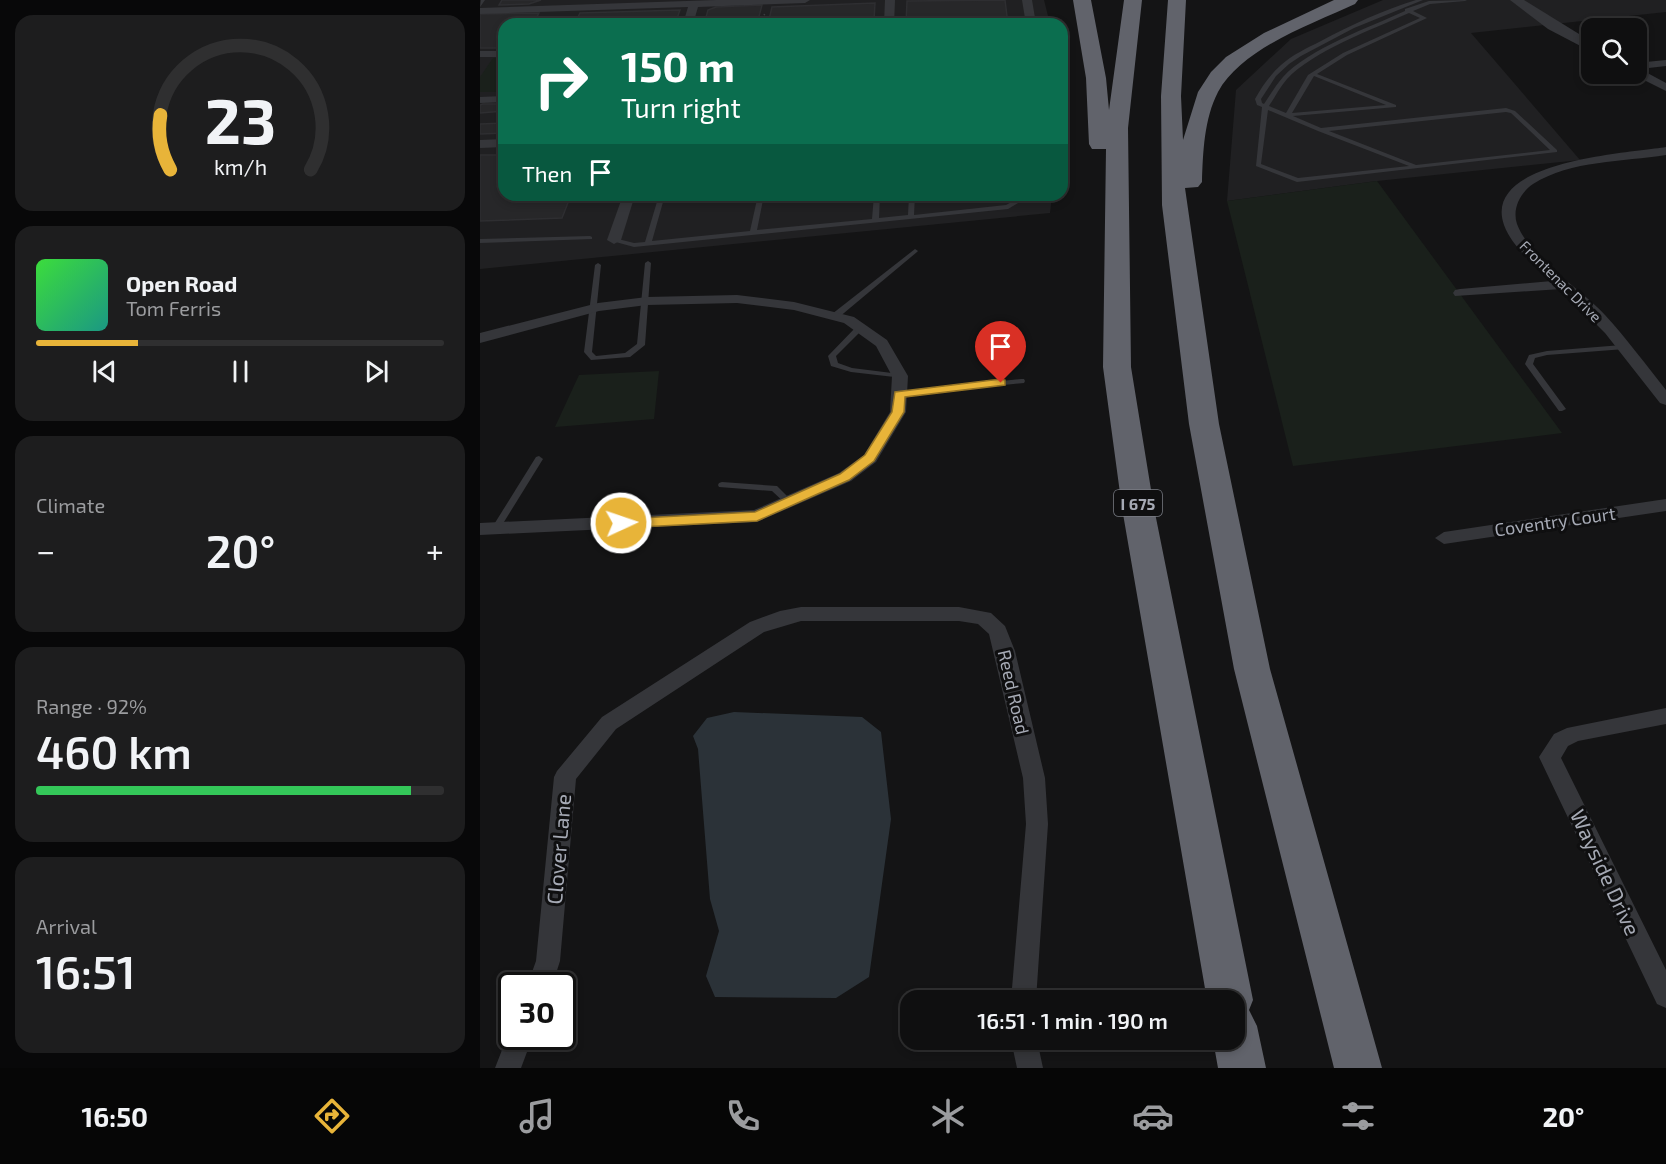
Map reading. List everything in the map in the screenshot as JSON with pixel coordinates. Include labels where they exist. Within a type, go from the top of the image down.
[{"type":"highway","name":"I 675","points":[[1133,0],[1117,128],[1117,367],[1138,508],[1228,990]]},
{"type":"highway","points":[[1177,0],[1171,96],[1174,194],[1204,424],[1252,669],[1358,1068]]},
{"type":"highway","points":[[1185,288],[1192,155],[1202,107],[1211,87],[1223,71],[1256,46],[1349,0]]},
{"type":"highway","points":[[1081,4],[1096,78],[1117,367]]},
{"type":"highway","points":[[1239,1050],[1242,1068]]},
{"type":"street","points":[[480,11],[564,3],[805,0]]},
{"type":"street","points":[[889,18],[890,0]]},
{"type":"street","points":[[1027,0],[1030,18]]},
{"type":"street","points":[[1516,0],[1552,26],[1581,42]]},
{"type":"street","points":[[690,18],[695,2]]},
{"type":"street","points":[[556,18],[564,3]]},
{"type":"street","points":[[480,54],[498,54]]},
{"type":"street","points":[[1647,65],[1666,63]]},
{"type":"street","points":[[1647,77],[1666,88]]},
{"type":"street","points":[[480,100],[498,99]]},
{"type":"street","points":[[480,144],[498,143]]},
{"type":"street","name":"Frontenac Drive","points":[[1666,151],[1554,170],[1535,178],[1517,192],[1509,211],[1514,232],[1564,284],[1591,308],[1666,400]]},
{"type":"street","points":[[614,240],[627,201]]},
{"type":"street","points":[[1460,293],[1564,284]]},
{"type":"street","points":[[480,338],[592,309],[644,302],[737,299],[794,306],[849,320],[882,343],[900,376],[898,412],[870,458],[845,477],[757,516],[488,529]]},
{"type":"street","name":"Coventry Court","points":[[1444,537],[1666,505]]},
{"type":"street","name":"Reed Road","points":[[757,627],[780,618],[801,614],[959,614],[984,618],[998,631],[1005,651],[1035,790],[1037,824],[1025,990]]},
{"type":"street","name":"Clover Lane","points":[[544,972],[548,961],[565,777],[609,723],[757,627]]},
{"type":"street","name":"Wayside Drive","points":[[1666,716],[1574,734],[1561,740],[1554,747],[1550,758],[1666,996]]},
{"type":"street","points":[[508,1068],[515,1050]]},
{"type":"street","points":[[1026,1050],[1030,1068]]},
{"type":"lane","points":[[480,5],[483,0]]},
{"type":"lane","points":[[1416,166],[1265,107],[1259,104],[1258,99],[1269,81],[1288,63],[1316,46],[1421,0]]},
{"type":"lane","points":[[1320,130],[1506,110],[1513,112],[1555,151],[1297,180],[1257,165],[1265,107],[1285,78],[1325,50],[1409,11],[1430,3],[1465,0]]},
{"type":"lane","points":[[1288,115],[1313,74],[1343,55],[1424,18],[1399,8]]},
{"type":"lane","points":[[1316,46],[1343,55]]},
{"type":"lane","points":[[1288,115],[1394,106],[1313,74]]},
{"type":"lane","points":[[648,243],[660,201]]},
{"type":"lane","points":[[753,233],[760,201]]},
{"type":"lane","points":[[875,220],[877,201]]},
{"type":"lane","points":[[911,217],[912,201]]},
{"type":"lane","points":[[614,240],[634,245],[1008,207],[1018,201]]},
{"type":"lane","points":[[480,242],[590,238]]},
{"type":"lane","points":[[835,316],[915,251]]},
{"type":"lane","points":[[598,265],[588,355],[594,358],[627,355],[641,345],[648,263]]},
{"type":"lane","points":[[860,328],[832,356],[834,364],[851,370],[900,376]]},
{"type":"lane","points":[[1562,409],[1529,364],[1532,357],[1547,353],[1622,347]]},
{"type":"lane","points":[[899,394],[1021,381]]},
{"type":"lane","points":[[488,529],[538,459]]},
{"type":"lane","points":[[722,485],[774,488],[789,502]]},
{"type":"shaded area","points":[[480,0],[1044,0],[1048,18],[498,18],[498,201],[1051,201],[1050,213],[480,269]]},
{"type":"shaded area","points":[[1383,0],[1666,0],[1666,12],[1610,18],[1581,18],[1581,21],[1471,33],[1580,160],[1377,181],[1227,201],[1236,90],[1291,39]]},
{"type":"shaded area","points":[[493,58],[498,58],[498,92],[480,92],[480,77]]},
{"type":"shaded area","points":[[1377,181],[1562,433],[1293,466],[1227,201]]},
{"type":"shaded area","points":[[659,371],[654,419],[555,427],[579,375]]},
{"type":"shaded area","points":[[734,712],[862,717],[881,732],[891,819],[869,977],[836,998],[715,997],[706,976],[719,931],[710,899],[698,749],[693,736],[707,718]]},
{"type":"building","points":[[502,0],[541,0],[529,4],[499,5]]},
{"type":"building","points":[[1005,0],[1007,18],[906,18],[907,1]]},
{"type":"building","points":[[875,3],[874,18],[769,18],[772,7]]},
{"type":"building","points":[[762,5],[759,18],[706,18],[708,10],[716,7]]},
{"type":"building","points":[[680,10],[677,18],[571,18],[578,17],[580,13]]},
{"type":"building","points":[[539,13],[536,18],[498,18],[498,48],[480,48],[480,14]]},
{"type":"building","points":[[498,104],[498,112],[480,113],[480,105]]},
{"type":"building","points":[[498,123],[498,133],[480,134],[480,124]]},
{"type":"building","points":[[480,155],[498,155],[498,201],[569,201],[562,218],[480,221]]},
{"type":"route","points":[[621,523],[757,516],[845,477],[870,458],[898,412],[899,394],[1001,383]]}]
